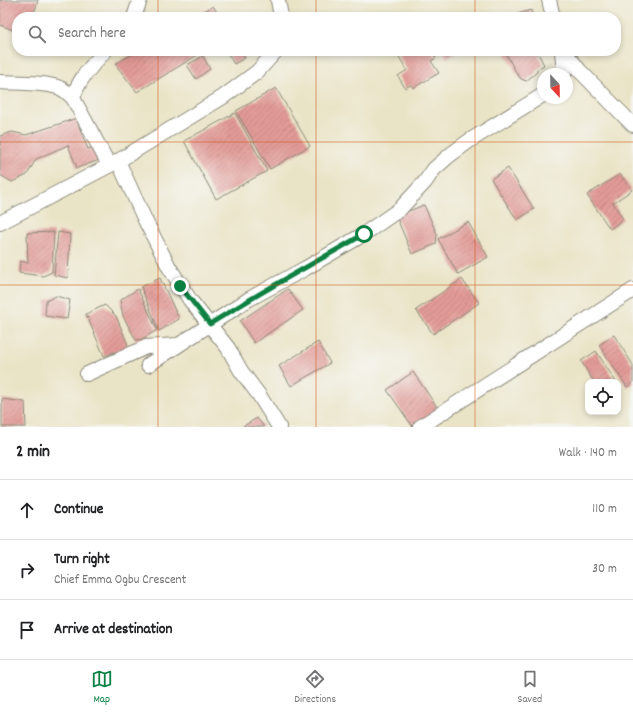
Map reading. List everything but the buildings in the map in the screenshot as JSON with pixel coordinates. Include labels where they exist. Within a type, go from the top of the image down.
[{"type":"street","points":[[136,12],[140,0]]},
{"type":"street","points":[[278,0],[280,12]]},
{"type":"street","points":[[549,0],[552,12]]},
{"type":"street","points":[[73,98],[76,86],[100,56]]},
{"type":"street","points":[[0,223],[114,163],[223,97],[257,72],[271,56]]},
{"type":"street","points":[[563,56],[564,68]]},
{"type":"street","points":[[567,56],[633,125]]},
{"type":"street","points":[[0,82],[60,88],[73,98],[129,185],[169,267],[190,300],[228,348],[241,371],[259,395],[279,427]]},
{"type":"street","points":[[148,365],[249,299],[364,234],[400,209],[425,182],[434,169],[450,155],[469,141],[537,99]]},
{"type":"street","points":[[420,427],[633,290]]},
{"type":"street","points":[[87,374],[146,347],[178,345]]},
{"type":"route","points":[[180,286],[210,324],[249,299],[364,234]]}]
